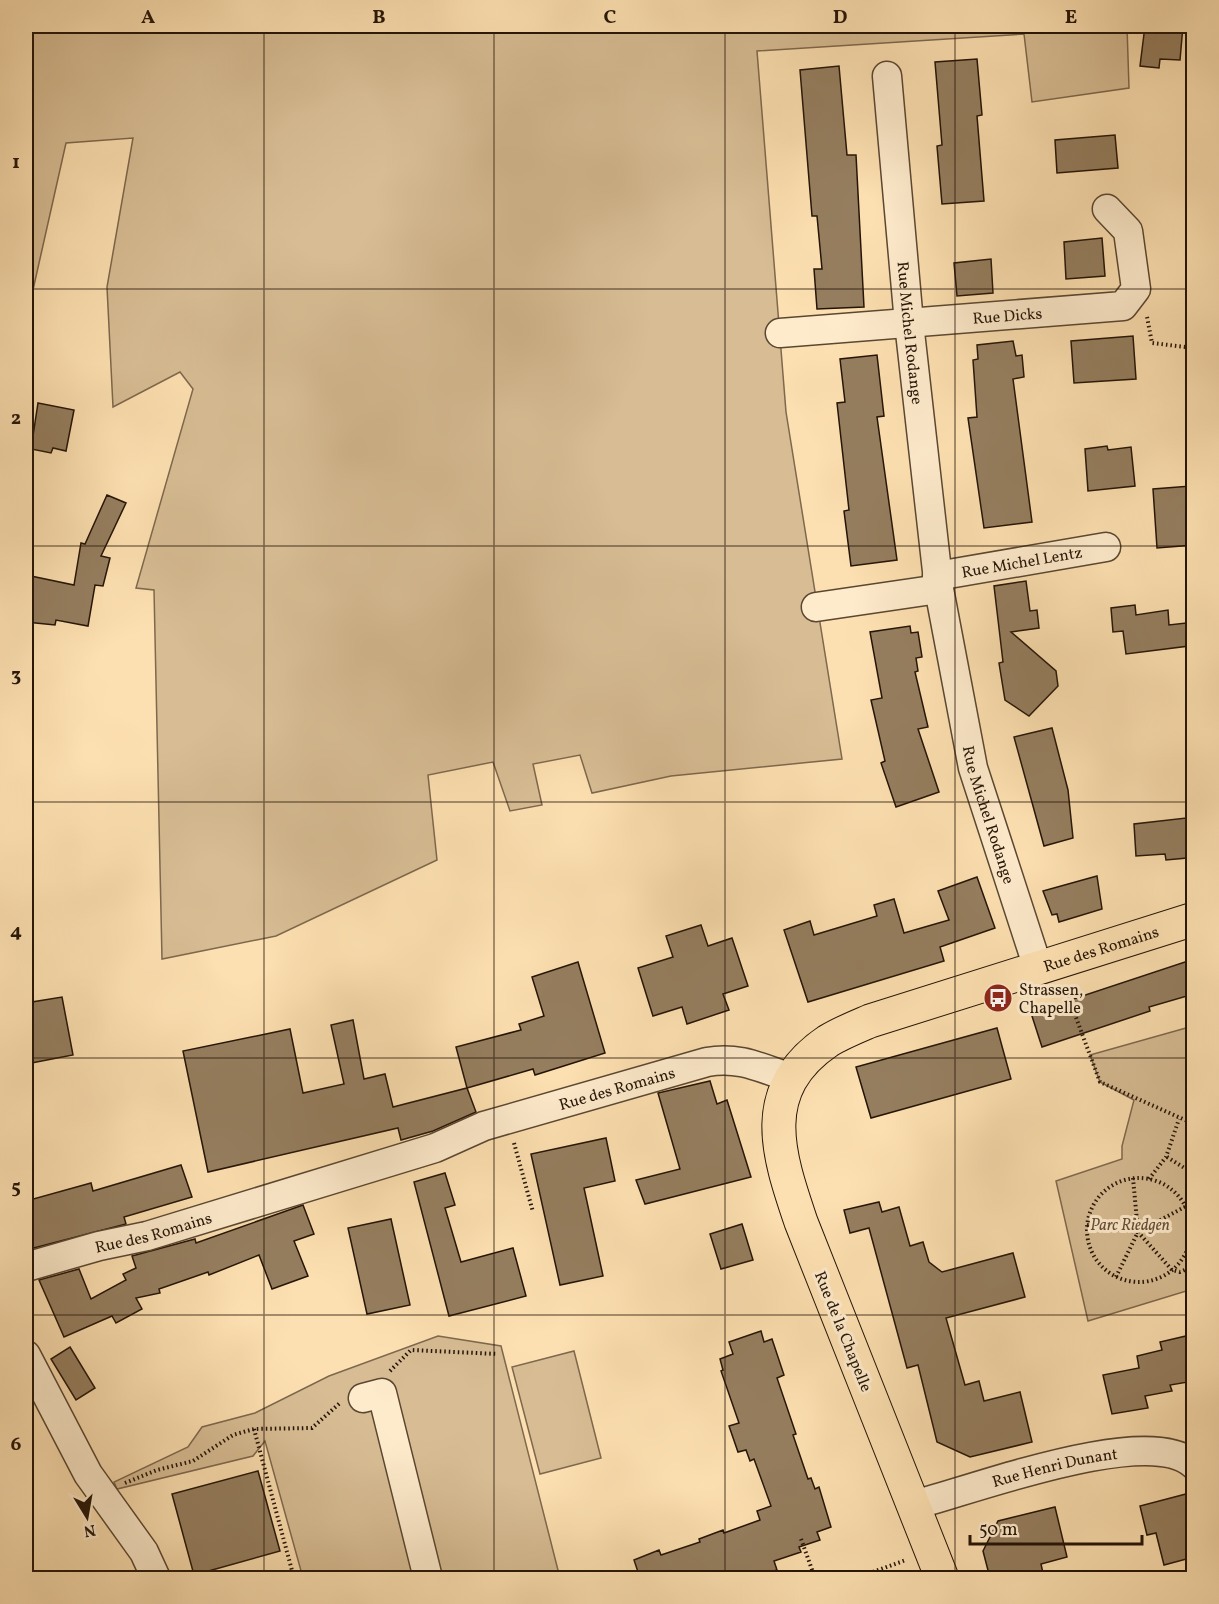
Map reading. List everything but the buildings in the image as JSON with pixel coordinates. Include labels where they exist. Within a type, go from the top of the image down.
[{"type":"main road","name":"Rue des Romains","points":[[791,1078],[808,1056],[830,1040],[870,1021],[1194,919]]},
{"type":"main road","name":"Rue de la Chapelle","points":[[791,1078],[779,1115],[777,1135],[781,1163],[801,1222],[937,1565]]},
{"type":"street","name":"Rue Michel Rodange","points":[[887,76],[909,323],[938,582],[973,768],[1047,965]]},
{"type":"street","points":[[1107,209],[1128,231],[1136,289],[1123,306]]},
{"type":"street","name":"Rue Dicks","points":[[780,333],[1123,306]]},
{"type":"street","name":"Rue Michel Lentz","points":[[938,582],[1106,547]]},
{"type":"street","points":[[816,607],[938,582]]},
{"type":"street","name":"Rue des Romains","points":[[26,1267],[99,1246],[147,1236],[435,1148],[484,1126],[720,1059],[753,1063],[791,1078]]},
{"type":"street","points":[[26,1355],[88,1474],[144,1552],[156,1578]]},
{"type":"street","points":[[363,1398],[382,1393],[428,1578]]},
{"type":"street","name":"Rue Henri Dunant","points":[[914,1505],[1076,1460],[1114,1452],[1152,1449],[1175,1455],[1194,1465]]},
{"type":"path","points":[[1123,306],[1146,312],[1152,343],[1194,348]]},
{"type":"path","points":[[1047,965],[1100,1082],[1194,1124]]},
{"type":"path","points":[[507,1119],[533,1212]]},
{"type":"path","points":[[1149,1179],[1166,1157],[1179,1119]]},
{"type":"path","points":[[1166,1157],[1194,1174]]},
{"type":"path","points":[[1116,1277],[1138,1232],[1133,1178]]},
{"type":"path","points":[[1133,1178],[1149,1179],[1164,1184],[1185,1206],[1191,1223],[1190,1240],[1184,1257],[1172,1270],[1145,1282],[1130,1281],[1116,1277],[1103,1268],[1093,1255],[1088,1240],[1087,1225],[1092,1208],[1102,1193],[1116,1183],[1133,1178]]},
{"type":"path","points":[[1087,1225],[1138,1232],[1194,1202]]},
{"type":"path","points":[[1138,1232],[1172,1270],[1180,1272],[1194,1266]]},
{"type":"path","points":[[103,1493],[157,1470],[193,1461],[233,1435],[255,1429],[312,1428],[336,1404],[363,1398],[411,1350],[498,1354]]},
{"type":"path","points":[[255,1429],[294,1578]]},
{"type":"path","points":[[801,1539],[815,1578]]},
{"type":"path","points":[[856,1578],[937,1565]]},
{"type":"green space","points":[[26,26],[1127,26],[1129,88],[1032,102],[1024,34],[757,51],[786,412],[842,759],[671,776],[592,793],[580,755],[533,764],[542,805],[510,811],[493,762],[428,775],[437,860],[276,936],[162,959],[154,590],[136,588],[193,389],[180,372],[113,407],[107,287],[133,138],[66,143],[26,321]]},
{"type":"green space","name":"Parc Riedgen","points":[[1193,1026],[1193,1289],[1088,1321],[1056,1181],[1122,1159],[1122,1146],[1134,1100],[1100,1082],[1090,1055]]},
{"type":"green space","points":[[438,1336],[501,1346],[560,1578],[303,1578],[265,1441],[253,1456],[117,1489],[114,1482],[188,1447],[202,1427],[255,1413],[329,1376]]},
{"type":"green space","points":[[574,1351],[601,1458],[540,1474],[512,1367]]},
{"type":"place","name":"Strassen, Chapelle","points":[[998,998]]}]
